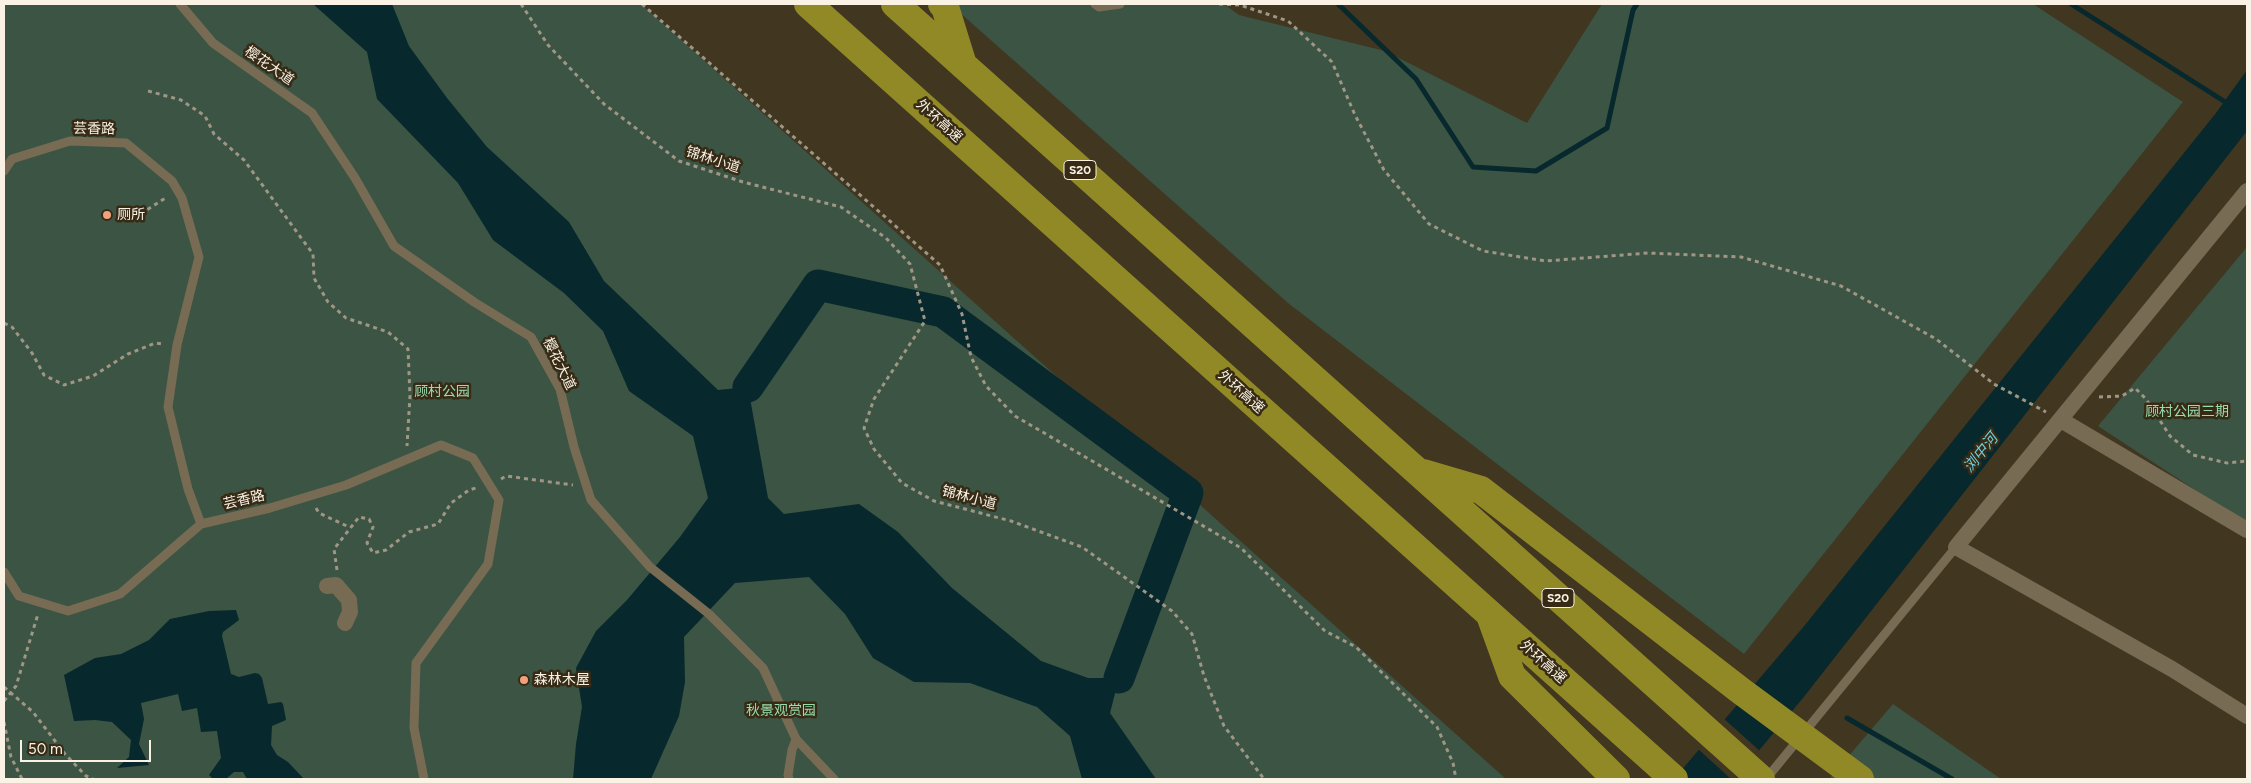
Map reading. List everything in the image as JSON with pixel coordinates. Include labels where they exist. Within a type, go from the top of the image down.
[{"type":"highway","name":"外环高速","points":[[808,4],[1667,773]]},
{"type":"highway","name":"S20","points":[[894,4],[1760,779]]},
{"type":"highway","points":[[942,4],[963,65]]},
{"type":"highway","points":[[1417,472],[1482,490],[1860,779]]},
{"type":"highway","points":[[1490,615],[1512,676],[1616,779]]},
{"type":"street","points":[[2247,191],[2085,390],[2057,418],[1956,547],[2172,669],[2247,716]]},
{"type":"street","points":[[2057,418],[2247,530]]},
{"type":"street","points":[[331,585],[349,600],[350,612],[345,623]]},
{"type":"lane","name":"樱花大道","points":[[180,4],[213,43],[312,113],[355,178],[394,246],[474,302],[530,337],[560,389],[574,447],[591,500],[650,567],[709,614],[763,668],[796,739],[834,779]]},
{"type":"lane","points":[[1095,4],[1099,7],[1120,4]]},
{"type":"lane","name":"芸香路","points":[[4,170],[12,159],[70,141],[126,143],[172,181],[182,198],[199,257],[177,345],[168,407],[188,489],[200,524],[270,508],[346,485],[441,446],[473,458],[499,500],[488,564],[416,663],[414,728],[424,779]]},
{"type":"lane","points":[[4,572],[19,596],[68,611],[120,594],[200,524]]},
{"type":"lane","points":[[1766,779],[1956,547]]},
{"type":"lane","points":[[789,779],[792,750],[796,739]]},
{"type":"path","name":"锦林小道","points":[[521,4],[548,45],[604,104],[679,161],[743,182],[840,207],[886,238],[910,264],[925,321],[908,351],[874,399],[864,428],[874,449],[902,483],[934,501],[1011,520],[1082,547],[1172,611],[1192,634],[1204,676],[1224,726],[1264,779]]},
{"type":"path","points":[[642,4],[940,265],[962,314],[970,357],[986,386],[1015,416],[1241,548],[1325,631],[1356,647],[1437,727],[1453,763],[1456,779]]},
{"type":"path","points":[[1220,4],[1240,5],[1288,21],[1332,62],[1355,115],[1384,170],[1429,224],[1483,251],[1546,261],[1648,252],[1741,257],[1841,286],[1936,339],[1994,384],[2057,418]]},
{"type":"path","points":[[148,91],[182,100],[206,116],[214,134],[244,160],[313,254],[314,278],[328,302],[346,318],[388,332],[408,349],[410,396],[406,444],[412,458]]},
{"type":"path","points":[[134,218],[164,197],[182,198]]},
{"type":"path","points":[[4,324],[12,326],[32,352],[44,375],[64,384],[93,376],[128,354],[155,343],[177,345]]},
{"type":"path","points":[[2085,390],[2096,397],[2122,396],[2135,388],[2146,399],[2170,436],[2193,454],[2227,462],[2247,461]]},
{"type":"path","points":[[331,585],[338,565],[334,549],[349,527],[359,517],[369,519],[373,527],[367,543],[373,553],[386,550],[409,532],[438,524],[451,503],[469,490],[490,485],[506,476],[586,486]]},
{"type":"path","points":[[308,496],[319,513],[349,527]]},
{"type":"path","points":[[4,701],[16,686],[42,603]]},
{"type":"path","points":[[4,688],[33,712],[65,754],[86,776],[92,779]]},
{"type":"path","points":[[4,722],[11,757],[22,779]]},
{"type":"green space","name":"顾村公园","points":[[4,4],[641,4],[1506,779],[4,779]]},
{"type":"green space","points":[[950,4],[1224,4],[1239,15],[1385,51],[1527,123],[1602,4],[2033,4],[2183,102],[1744,654],[1288,303]]},
{"type":"green space","name":"顾村公园三期","points":[[2247,247],[2247,524],[2098,426]]},
{"type":"green space","points":[[1893,704],[2001,779],[1829,779]]},
{"type":"water","points":[[313,4],[392,4],[409,46],[447,98],[487,147],[569,222],[604,281],[718,390],[748,387],[768,498],[784,514],[859,504],[898,532],[952,588],[1041,661],[1088,678],[1119,678],[1110,713],[1156,779],[1082,779],[1070,736],[1037,707],[970,683],[914,682],[873,658],[845,614],[809,577],[735,583],[684,637],[685,682],[679,716],[651,779],[573,779],[582,707],[576,668],[596,631],[627,600],[680,537],[708,498],[693,436],[629,391],[603,331],[564,293],[493,240],[458,183],[377,99],[367,52]]},
{"type":"water","name":"浏中河","points":[[2247,70],[2247,131],[1803,698],[1735,779],[1674,779],[1805,625],[2216,113]]},
{"type":"water","points":[[236,610],[239,620],[223,632],[222,636],[231,674],[239,677],[255,673],[259,674],[262,678],[268,704],[281,702],[283,704],[286,720],[272,726],[271,745],[277,755],[288,762],[304,779],[247,779],[243,772],[234,772],[226,779],[213,779],[209,775],[221,758],[217,731],[201,732],[197,708],[182,711],[178,694],[141,703],[144,719],[139,744],[149,765],[117,768],[129,757],[131,740],[112,722],[95,720],[74,721],[64,675],[95,658],[121,654],[149,640],[170,619],[209,611]]},
{"type":"pier","points":[[1723,718],[1761,752],[1738,779],[1731,779],[1697,748]]},
{"type":"waterway","points":[[1338,4],[1416,79],[1473,167],[1536,171],[1607,128],[1633,10],[1637,4]]},
{"type":"waterway","points":[[2071,4],[2230,105]]},
{"type":"waterway","points":[[748,387],[818,285],[943,312],[1188,493],[1119,678]]},
{"type":"waterway","points":[[1847,718],[1952,779]]},
{"type":"place","name":"厕所","points":[[107,215]]},
{"type":"place","name":"森林木屋","points":[[524,680]]},
{"type":"park label","name":"秋景观赏园","points":[[781,711]]}]
